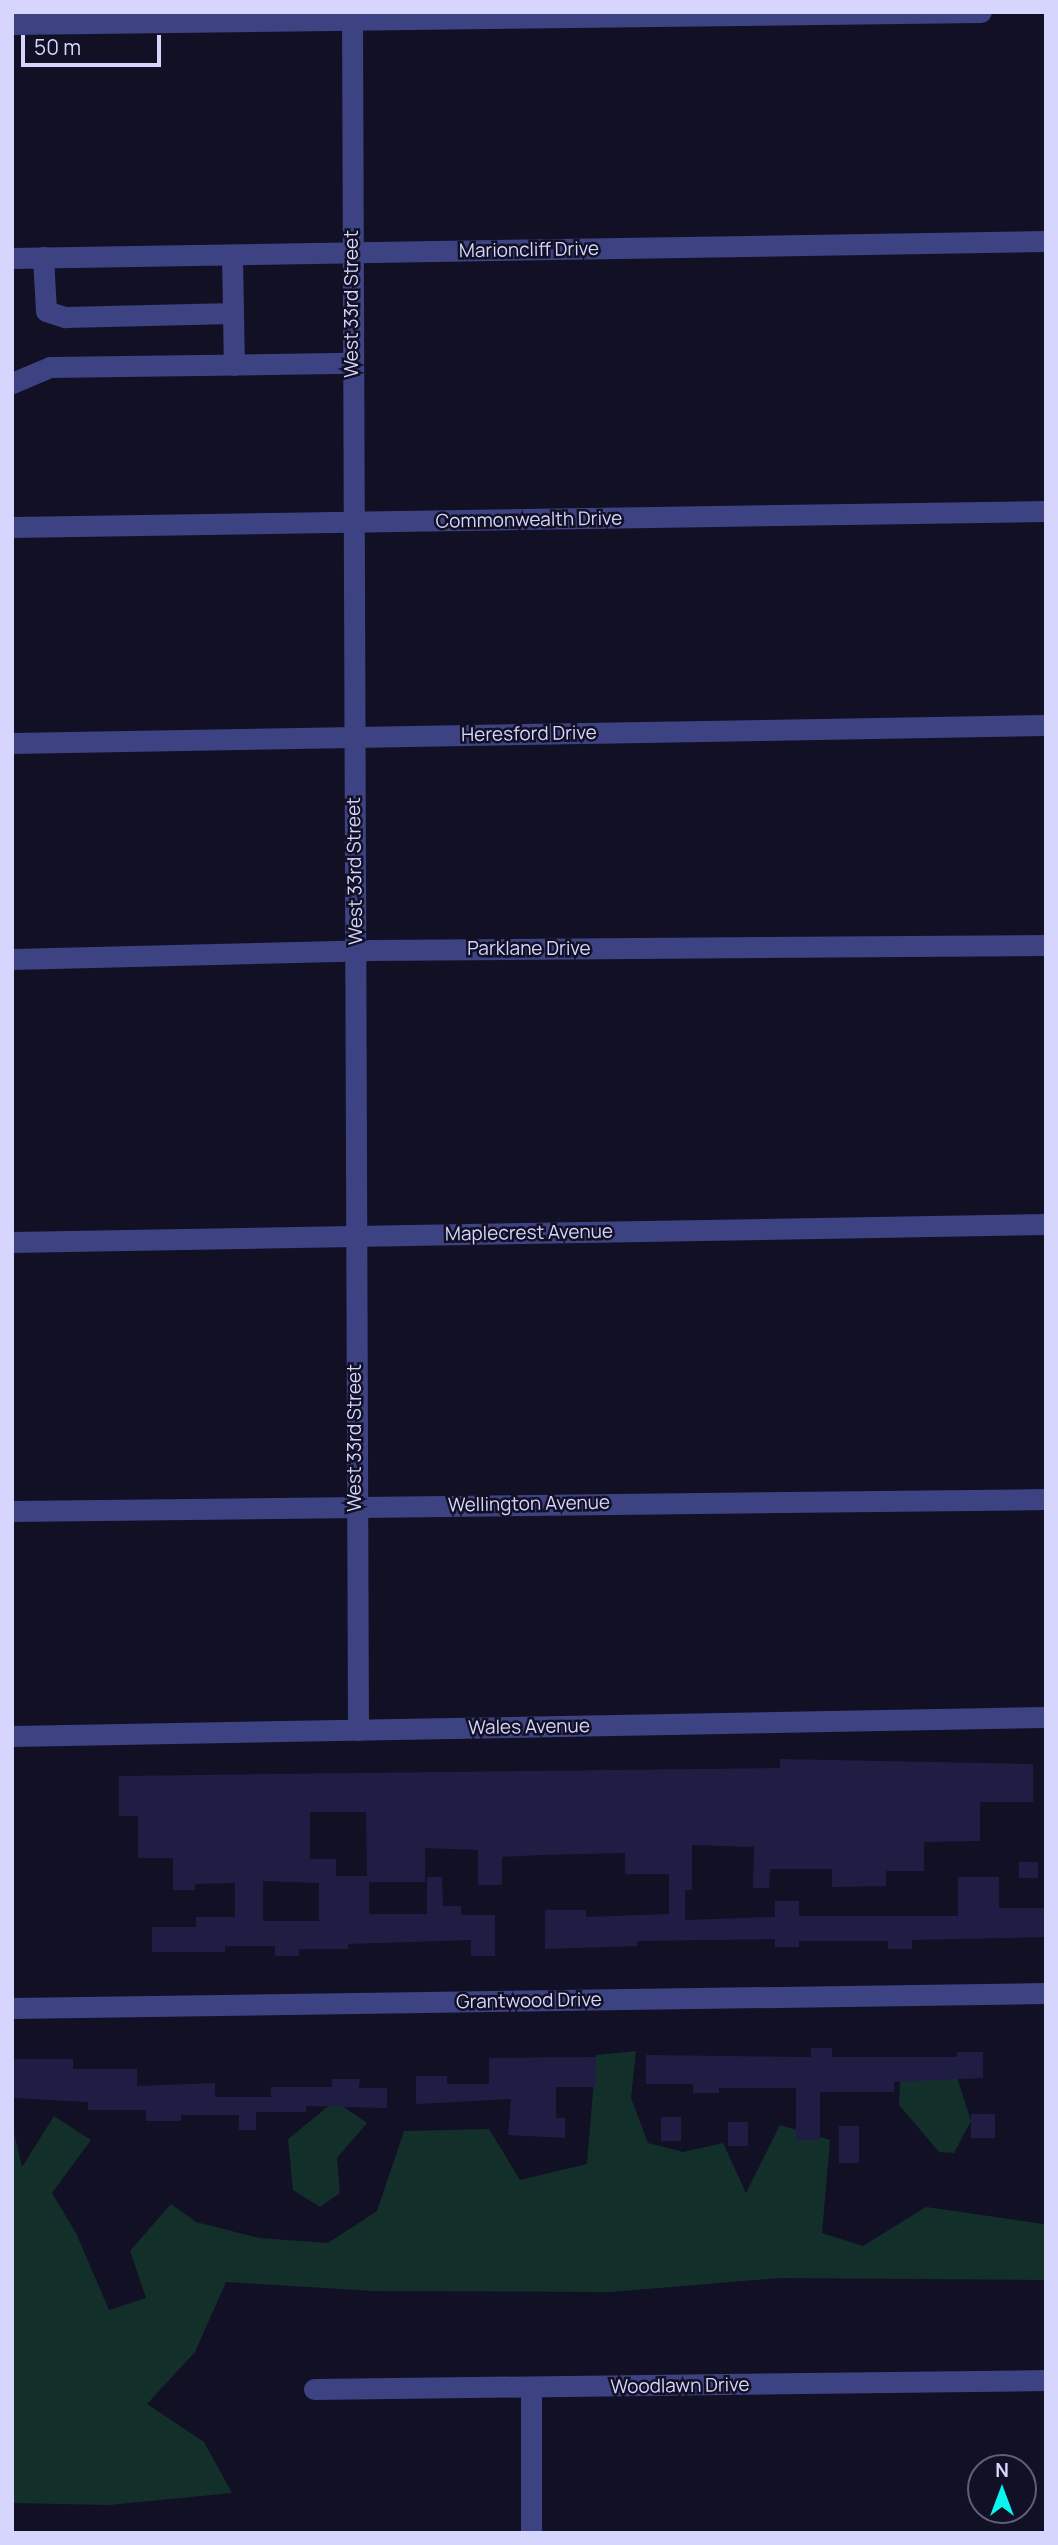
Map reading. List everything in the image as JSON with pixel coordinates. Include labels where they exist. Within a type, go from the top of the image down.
[{"type":"street","points":[[12,24],[352,16],[981,12]]},
{"type":"street","name":"West 33rd Street","points":[[352,16],[352,737],[356,951],[355,1506],[358,1730]]},
{"type":"street","name":"Marioncliff Drive","points":[[12,258],[1046,241]]},
{"type":"street","points":[[232,255],[234,365]]},
{"type":"street","points":[[43,257],[46,311],[65,317],[233,313]]},
{"type":"street","points":[[12,383],[50,366],[352,363]]},
{"type":"street","name":"Commonwealth Drive","points":[[12,527],[1046,511]]},
{"type":"street","name":"Heresford Drive","points":[[12,743],[1046,725]]},
{"type":"street","name":"Parklane Drive","points":[[12,959],[356,951],[1046,945]]},
{"type":"street","name":"Maplecrest Avenue","points":[[12,1242],[1046,1224]]},
{"type":"street","name":"Wellington Avenue","points":[[12,1511],[1046,1499]]},
{"type":"street","name":"Wales Avenue","points":[[12,1736],[1046,1717]]},
{"type":"street","name":"Grantwood Drive","points":[[12,2008],[1046,1993]]},
{"type":"street","name":"Woodlawn Drive","points":[[314,2389],[1046,2380]]},
{"type":"street","points":[[531,2388],[531,2533]]},
{"type":"green space","points":[[636,2051],[631,2098],[648,2143],[683,2152],[723,2143],[746,2193],[780,2125],[830,2140],[822,2233],[863,2246],[926,2207],[1044,2224],[1046,2280],[780,2278],[611,2292],[374,2291],[226,2282],[195,2352],[147,2404],[204,2442],[232,2493],[109,2505],[12,2503],[12,2124],[22,2167],[54,2116],[91,2140],[52,2193],[76,2233],[109,2310],[146,2298],[130,2251],[171,2204],[196,2222],[259,2238],[328,2243],[377,2211],[404,2131],[489,2129],[520,2180],[587,2164],[596,2055]]},
{"type":"green space","points":[[931,2065],[957,2077],[971,2121],[954,2153],[939,2152],[899,2105],[900,2082]]},
{"type":"green space","points":[[335,2101],[367,2123],[337,2158],[340,2193],[320,2207],[293,2190],[288,2139]]},
{"type":"building","points":[[780,1759],[1033,1764],[1033,1802],[980,1802],[980,1841],[924,1842],[924,1871],[886,1871],[886,1886],[832,1887],[832,1869],[770,1869],[769,1888],[753,1888],[754,1847],[692,1845],[692,1890],[685,1890],[685,1920],[775,1917],[775,1901],[799,1901],[799,1916],[958,1916],[958,1877],[999,1877],[999,1908],[1046,1908],[1046,1937],[912,1940],[912,1949],[888,1949],[888,1941],[799,1941],[799,1947],[775,1947],[775,1939],[637,1941],[637,1946],[545,1949],[545,1910],[586,1910],[586,1917],[669,1914],[669,1874],[625,1874],[625,1853],[502,1857],[502,1885],[478,1885],[478,1850],[425,1848],[425,1882],[369,1882],[369,1914],[427,1914],[427,1877],[442,1877],[443,1906],[461,1906],[461,1915],[495,1915],[495,1956],[471,1956],[471,1940],[348,1944],[348,1949],[299,1949],[299,1956],[275,1956],[275,1946],[225,1946],[225,1952],[152,1952],[152,1927],[196,1927],[196,1917],[235,1917],[235,1883],[195,1884],[195,1890],[173,1890],[173,1858],[138,1858],[138,1816],[119,1816],[119,1776],[780,1768]],"holes":[[[310,1812],[366,1812],[367,1876],[336,1876],[336,1859],[310,1859]],[[263,1881],[319,1883],[319,1921],[263,1921]]]},
{"type":"building","points":[[1019,1862],[1038,1862],[1038,1878],[1019,1878]]},
{"type":"building","points":[[811,2048],[832,2048],[832,2057],[957,2057],[957,2052],[983,2052],[983,2078],[894,2082],[894,2092],[820,2092],[820,2140],[796,2140],[796,2088],[719,2088],[719,2093],[693,2093],[693,2084],[646,2084],[646,2055],[811,2057]]},
{"type":"building","points":[[596,2057],[596,2087],[556,2087],[556,2118],[565,2118],[565,2138],[508,2135],[511,2099],[416,2104],[416,2076],[447,2076],[447,2084],[489,2084],[489,2058]]},
{"type":"building","points":[[12,2059],[73,2059],[73,2069],[137,2069],[137,2086],[215,2083],[215,2097],[271,2097],[271,2087],[332,2087],[332,2079],[360,2079],[359,2088],[387,2088],[387,2108],[306,2106],[306,2112],[256,2112],[256,2130],[239,2130],[239,2115],[181,2115],[181,2121],[146,2121],[146,2110],[88,2110],[88,2102],[12,2098]]},
{"type":"building","points":[[971,2114],[995,2114],[995,2138],[971,2138]]},
{"type":"building","points":[[661,2117],[681,2117],[681,2141],[661,2141]]},
{"type":"building","points":[[728,2122],[748,2122],[748,2146],[728,2146]]},
{"type":"building","points":[[839,2126],[859,2126],[859,2163],[839,2163]]}]
